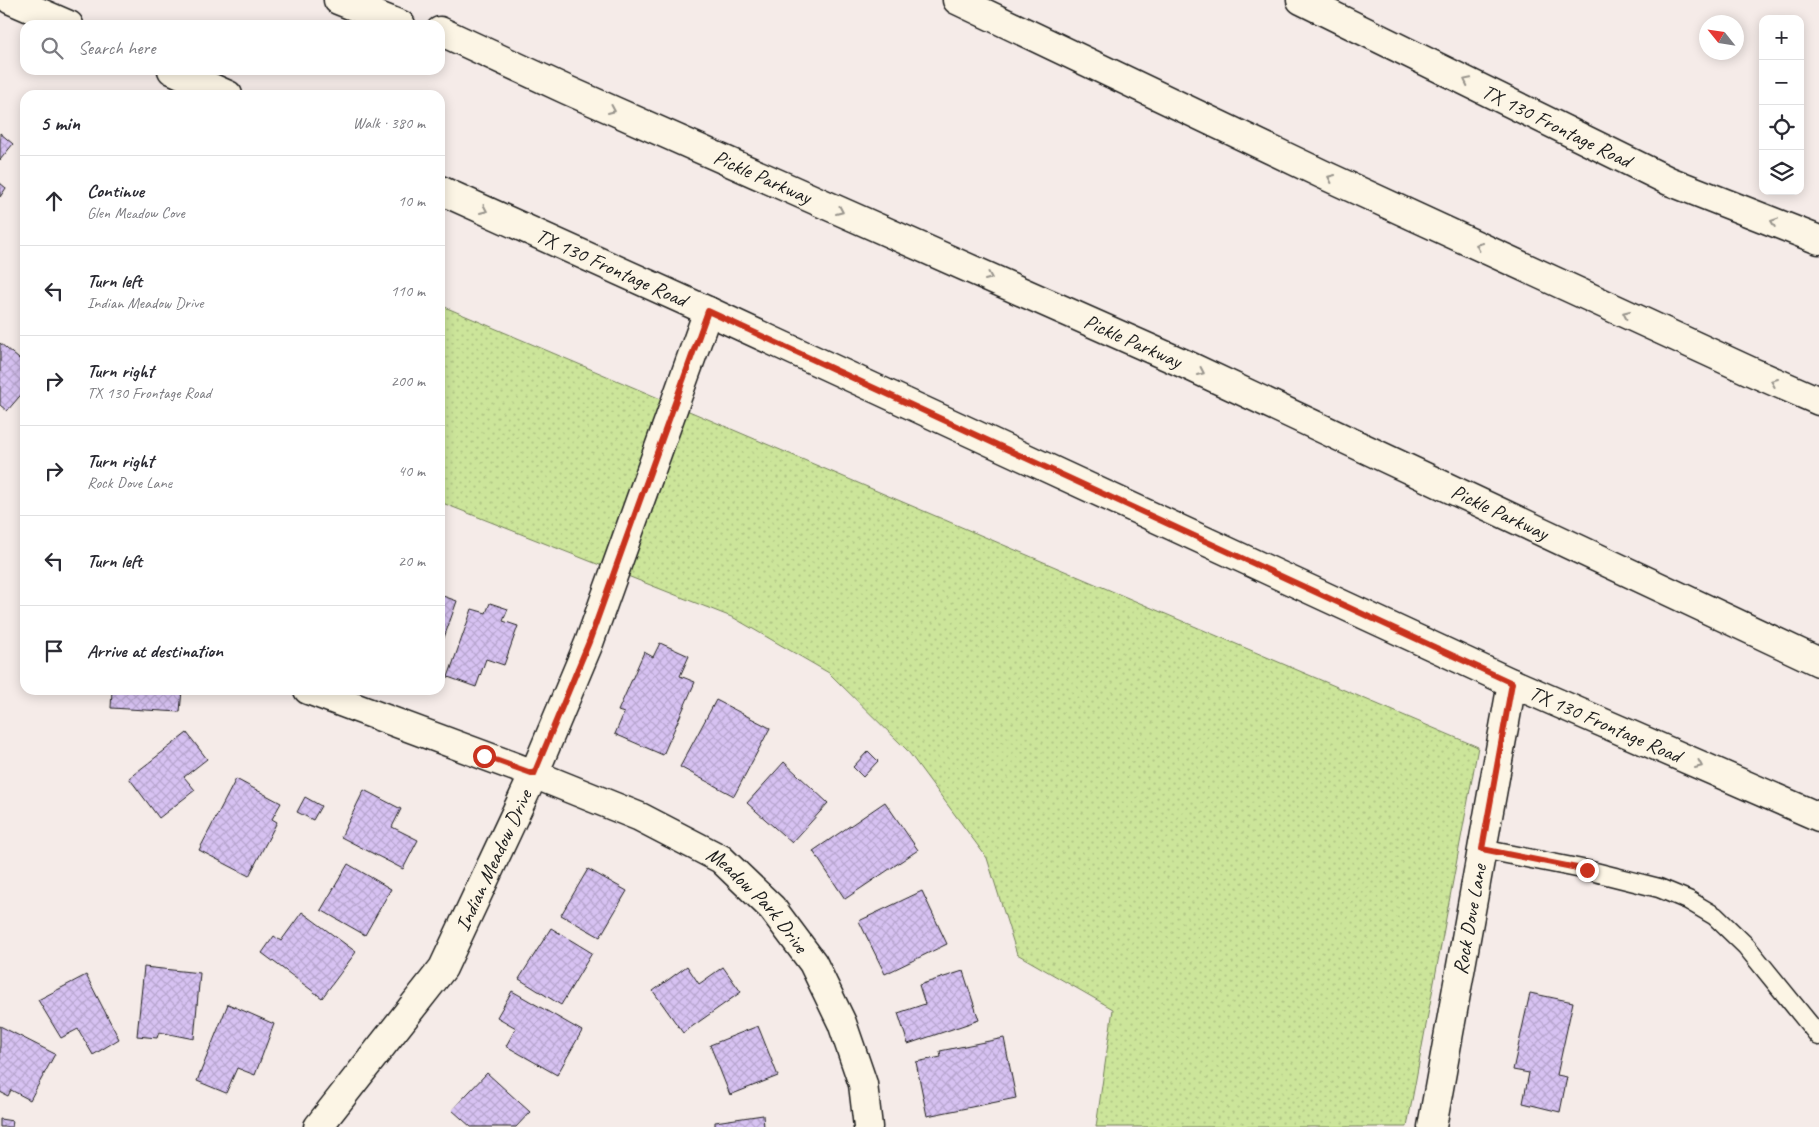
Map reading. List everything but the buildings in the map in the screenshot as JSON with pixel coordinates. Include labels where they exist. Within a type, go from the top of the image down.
[{"type":"main road","points":[[11,0],[57,20]]},
{"type":"main road","points":[[338,0],[389,20]]},
{"type":"main road","points":[[374,0],[417,20]]},
{"type":"main road","points":[[957,0],[1322,174],[1819,401]]},
{"type":"main road","name":"TX 130 Frontage Road","points":[[1301,0],[1669,181],[1819,240]]},
{"type":"main road","name":"Pickle Parkway","points":[[445,33],[567,90],[1187,365],[1819,662]]},
{"type":"main road","points":[[445,42],[567,90]]},
{"type":"main road","points":[[183,75],[217,90]]},
{"type":"main road","name":"TX 130 Frontage Road","points":[[445,192],[708,311],[1512,683],[1819,817]]},
{"type":"main road","name":"Indian Meadow Drive","points":[[318,1127],[443,968],[534,774],[589,642],[708,311]]},
{"type":"main road","name":"Rock Dove Lane","points":[[1432,1127],[1512,683]]},
{"type":"main road","name":"Meadow Park Drive","points":[[321,695],[534,774],[640,817],[720,859],[772,908],[813,963],[842,1022],[863,1084],[868,1127]]},
{"type":"lane","points":[[1482,849],[1587,870],[1659,888],[1688,900],[1715,916],[1746,946],[1819,1036]]},
{"type":"green space","points":[[445,307],[1478,747],[1407,1127],[1096,1127],[1113,1009],[1017,954],[987,858],[907,750],[829,673],[734,618],[445,504]]},
{"type":"route","points":[[484,756],[534,774],[589,642],[708,311],[1512,683],[1482,849],[1587,870]]}]
